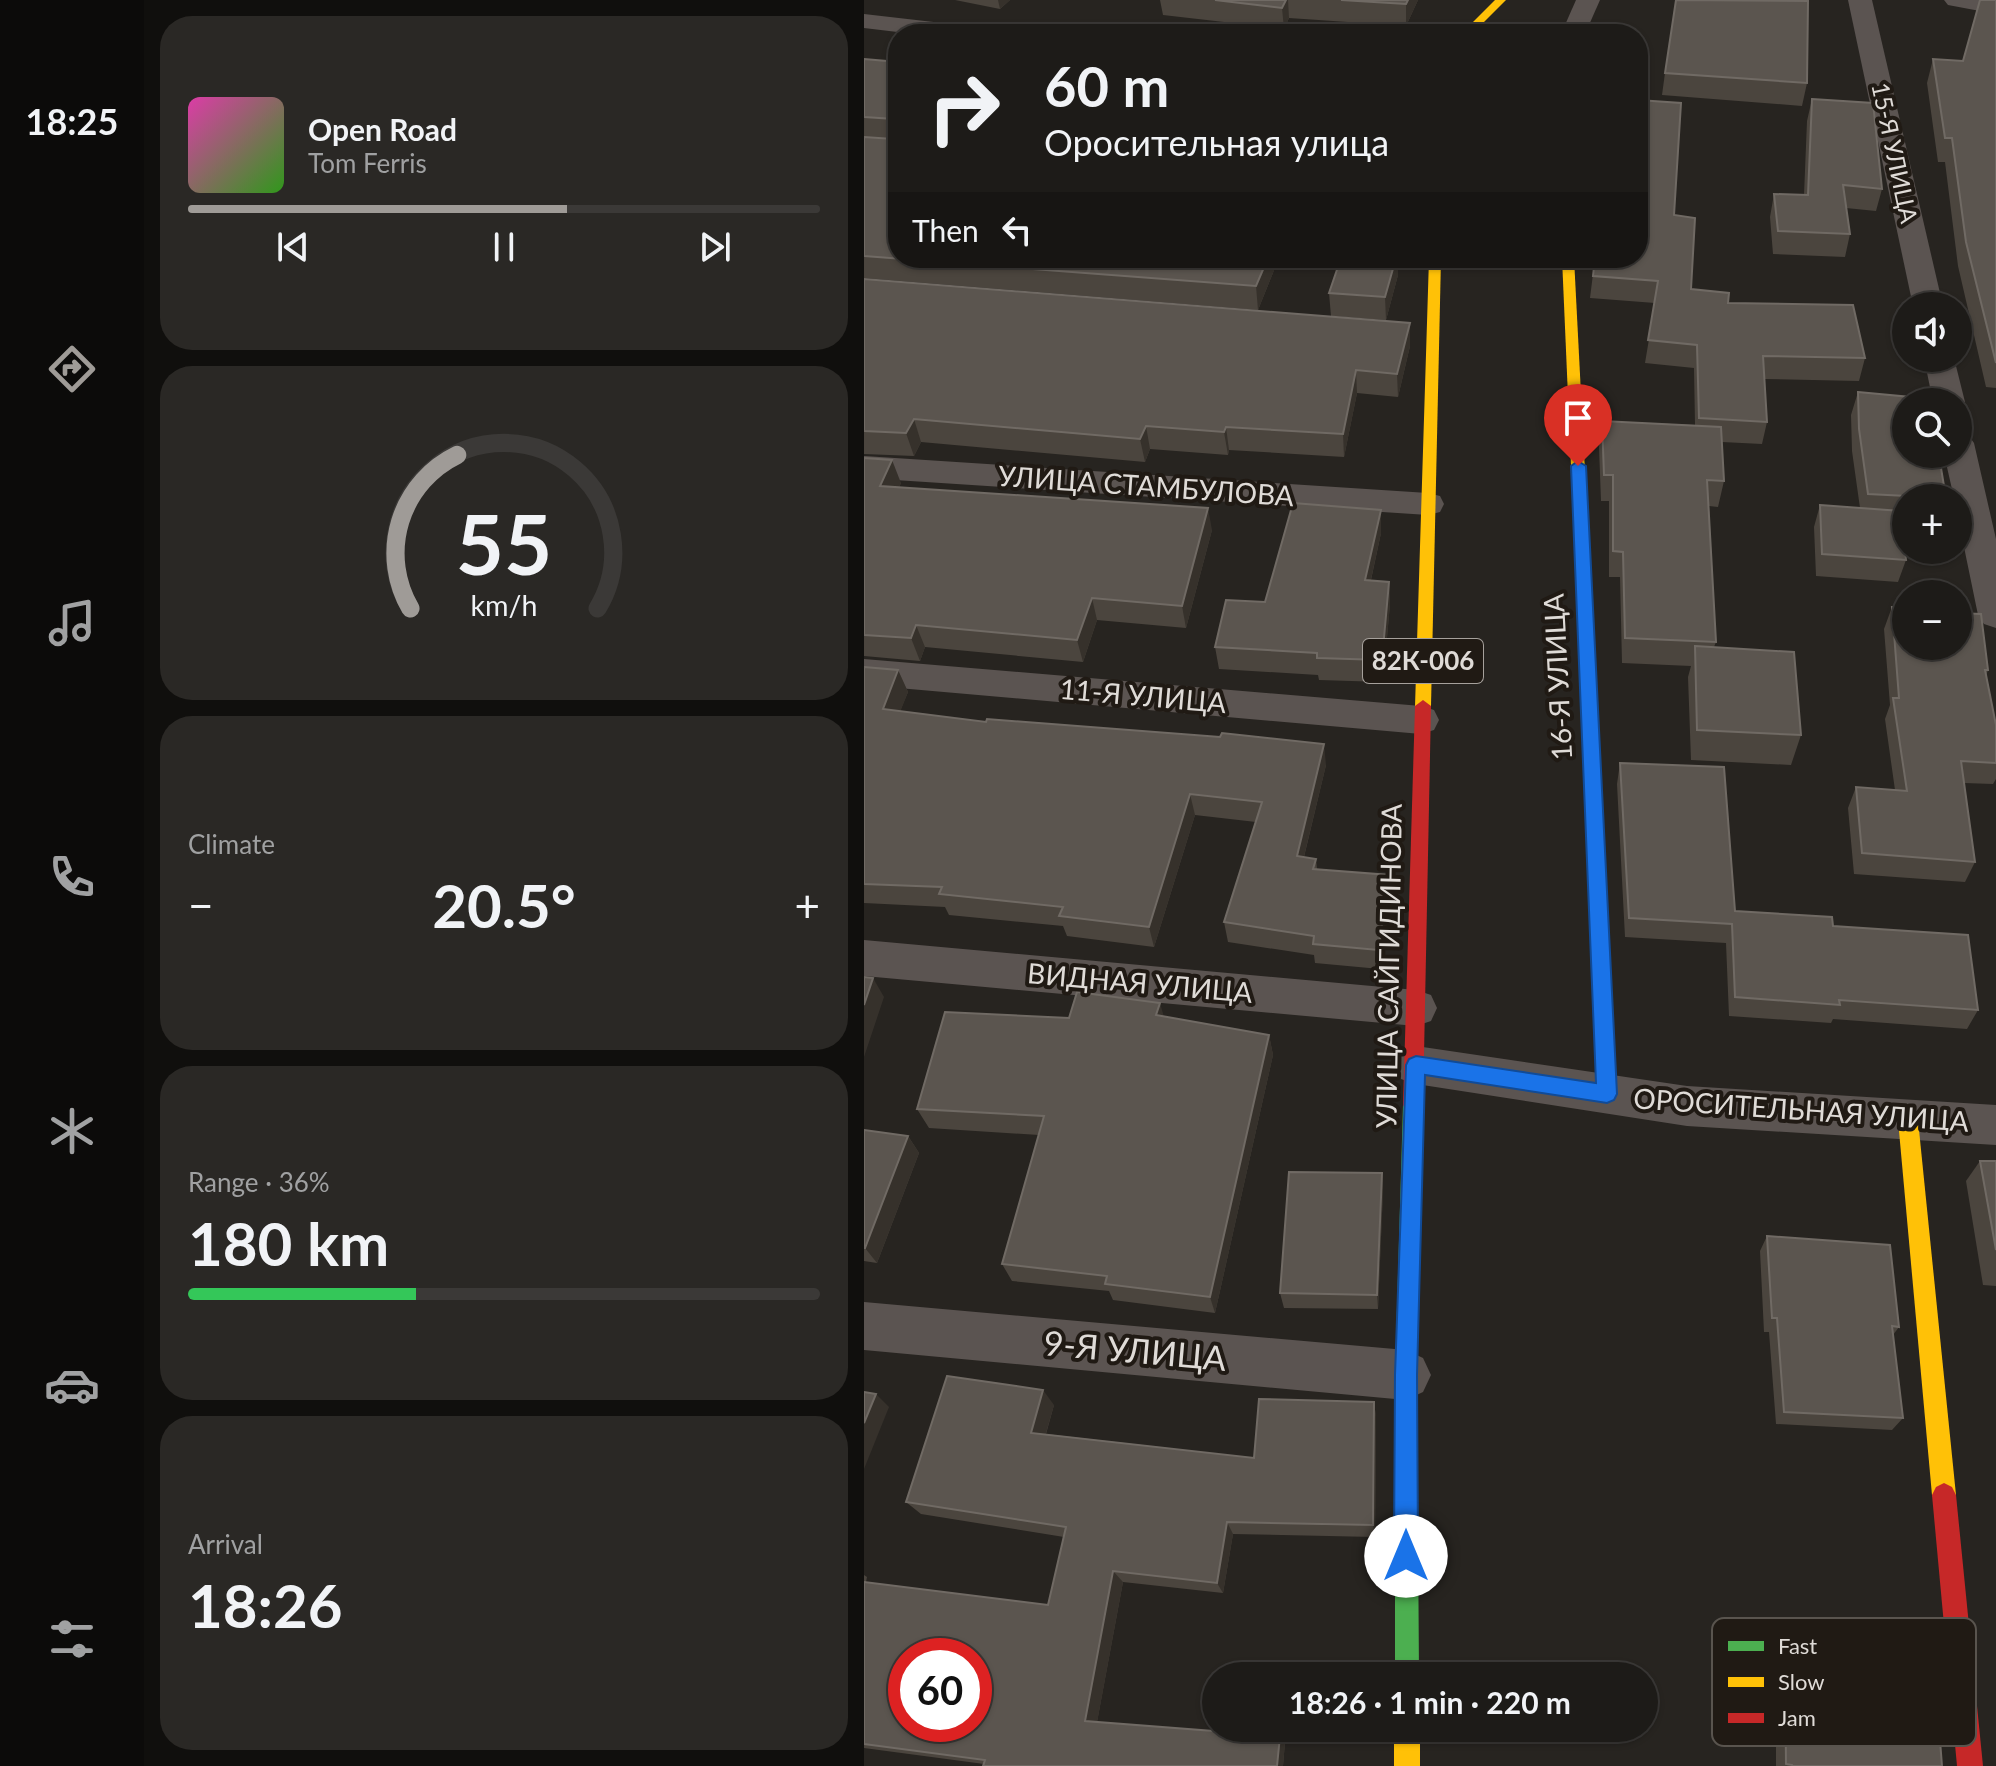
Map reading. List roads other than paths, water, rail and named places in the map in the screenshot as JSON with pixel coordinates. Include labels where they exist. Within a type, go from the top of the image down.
[{"type":"main road","points":[[1476,24],[1501,0]]},
{"type":"main road","name":"УЛИЦА САЙГИДИНОВА","points":[[1407,1662],[1406,1375],[1435,268]]},
{"type":"main road","name":"16-Я УЛИЦА","points":[[1568,268],[1607,1094]]},
{"type":"main road","points":[[1908,1120],[1956,1618]]},
{"type":"main road","points":[[1407,1742],[1407,1766]]},
{"type":"main road","points":[[1968,1746],[1970,1766]]},
{"type":"street","points":[[1577,24],[1588,0]]},
{"type":"street","name":"15-Я УЛИЦА","points":[[1860,0],[1925,292]]},
{"type":"street","points":[[1956,0],[1996,7]]},
{"type":"street","points":[[864,21],[890,24]]},
{"type":"street","points":[[1401,333],[1433,336]]},
{"type":"street","name":"УЛИЦА СТАМБУЛОВА","points":[[864,467],[1428,504]]},
{"type":"street","points":[[1964,468],[1996,615]]},
{"type":"street","name":"11-Я УЛИЦА","points":[[864,672],[1421,720]]},
{"type":"street","name":"ВИДНАЯ УЛИЦА","points":[[864,958],[1416,1008]]},
{"type":"street","name":"ОРОСИТЕЛЬНАЯ УЛИЦА","points":[[1416,1065],[1687,1106],[1996,1125]]},
{"type":"street","name":"9-Я УЛИЦА","points":[[864,1326],[1406,1375]]}]
